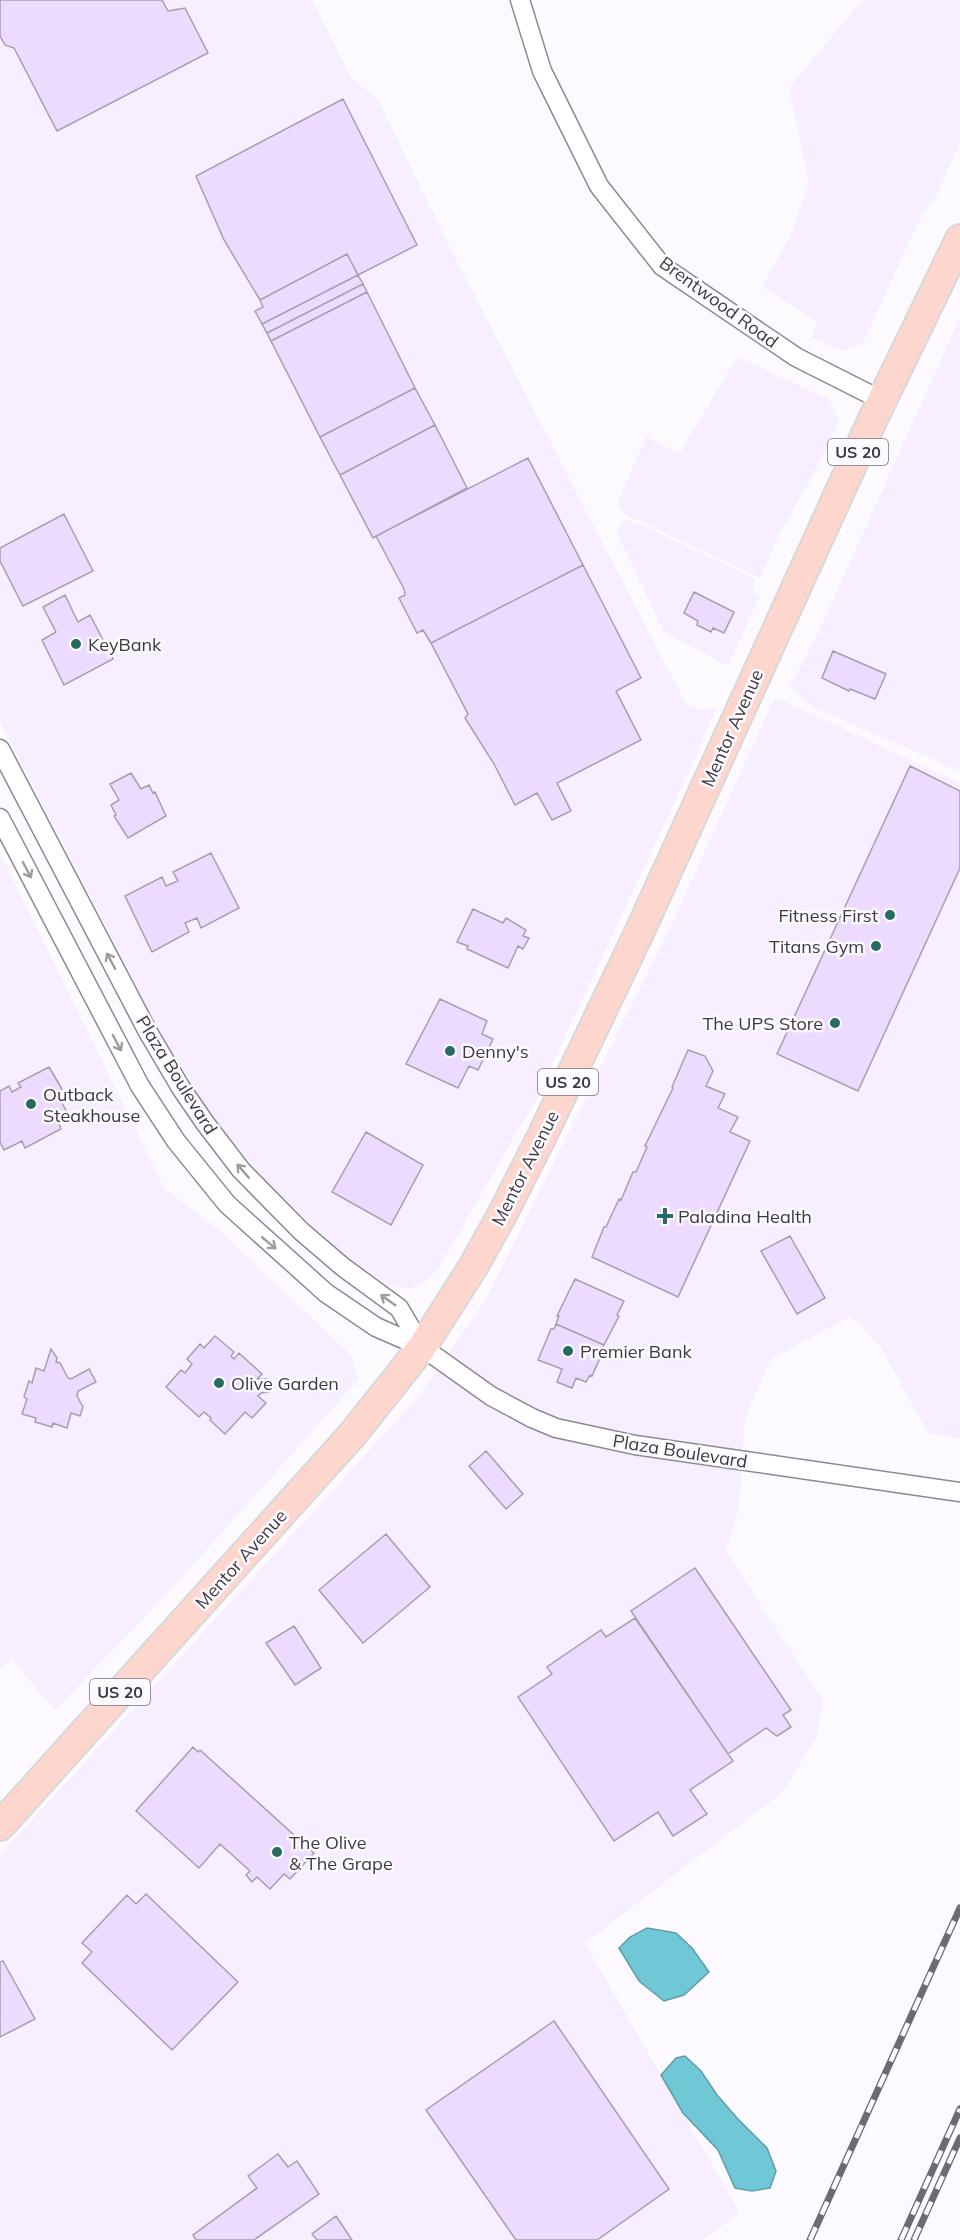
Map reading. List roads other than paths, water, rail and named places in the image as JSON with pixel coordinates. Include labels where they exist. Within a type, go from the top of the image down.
[{"type":"main road","name":"Mentor Avenue","points":[[0,1826],[352,1435],[422,1347],[473,1267],[543,1134],[639,933],[872,422],[960,239]]},
{"type":"street","name":"Brentwood Road","points":[[520,0],[542,71],[599,186],[662,266],[796,357],[882,401]]},
{"type":"street","name":"Plaza Boulevard","points":[[0,749],[148,1032],[205,1123],[241,1170],[301,1231],[343,1267],[399,1308],[422,1347]]},
{"type":"street","name":"Plaza Boulevard","points":[[0,818],[140,1086],[176,1142],[212,1188],[261,1236],[326,1293],[376,1328],[422,1347],[491,1396],[556,1428],[635,1445],[960,1492]]},
{"type":"water","points":[[647,1928],[676,1933],[692,1948],[709,1972],[684,1995],[664,2001],[639,1981],[619,1948],[630,1937]]},
{"type":"water","points":[[685,2056],[701,2071],[717,2095],[737,2118],[767,2148],[776,2171],[770,2188],[752,2191],[735,2188],[718,2150],[683,2113],[661,2075],[676,2058]]},
{"type":"railway","points":[[810,2240],[960,1908]]},
{"type":"railway","points":[[901,2240],[960,2109]]},
{"type":"railway","points":[[914,2240],[960,2138]]},
{"type":"place","name":"KeyBank","points":[[76,644]]},
{"type":"place","name":"Fitness First","points":[[890,915]]},
{"type":"place","name":"Titans Gym","points":[[876,946]]},
{"type":"place","name":"The UPS Store","points":[[835,1023]]},
{"type":"place","name":"Denny's","points":[[450,1051]]},
{"type":"place","name":"Outback Steakhouse","points":[[31,1104]]},
{"type":"place","name":"Paladina Health","points":[[665,1216]]},
{"type":"place","name":"Premier Bank","points":[[568,1351]]},
{"type":"place","name":"Olive Garden","points":[[219,1383]]},
{"type":"place","name":"The Olive & The Grape","points":[[277,1852]]}]
